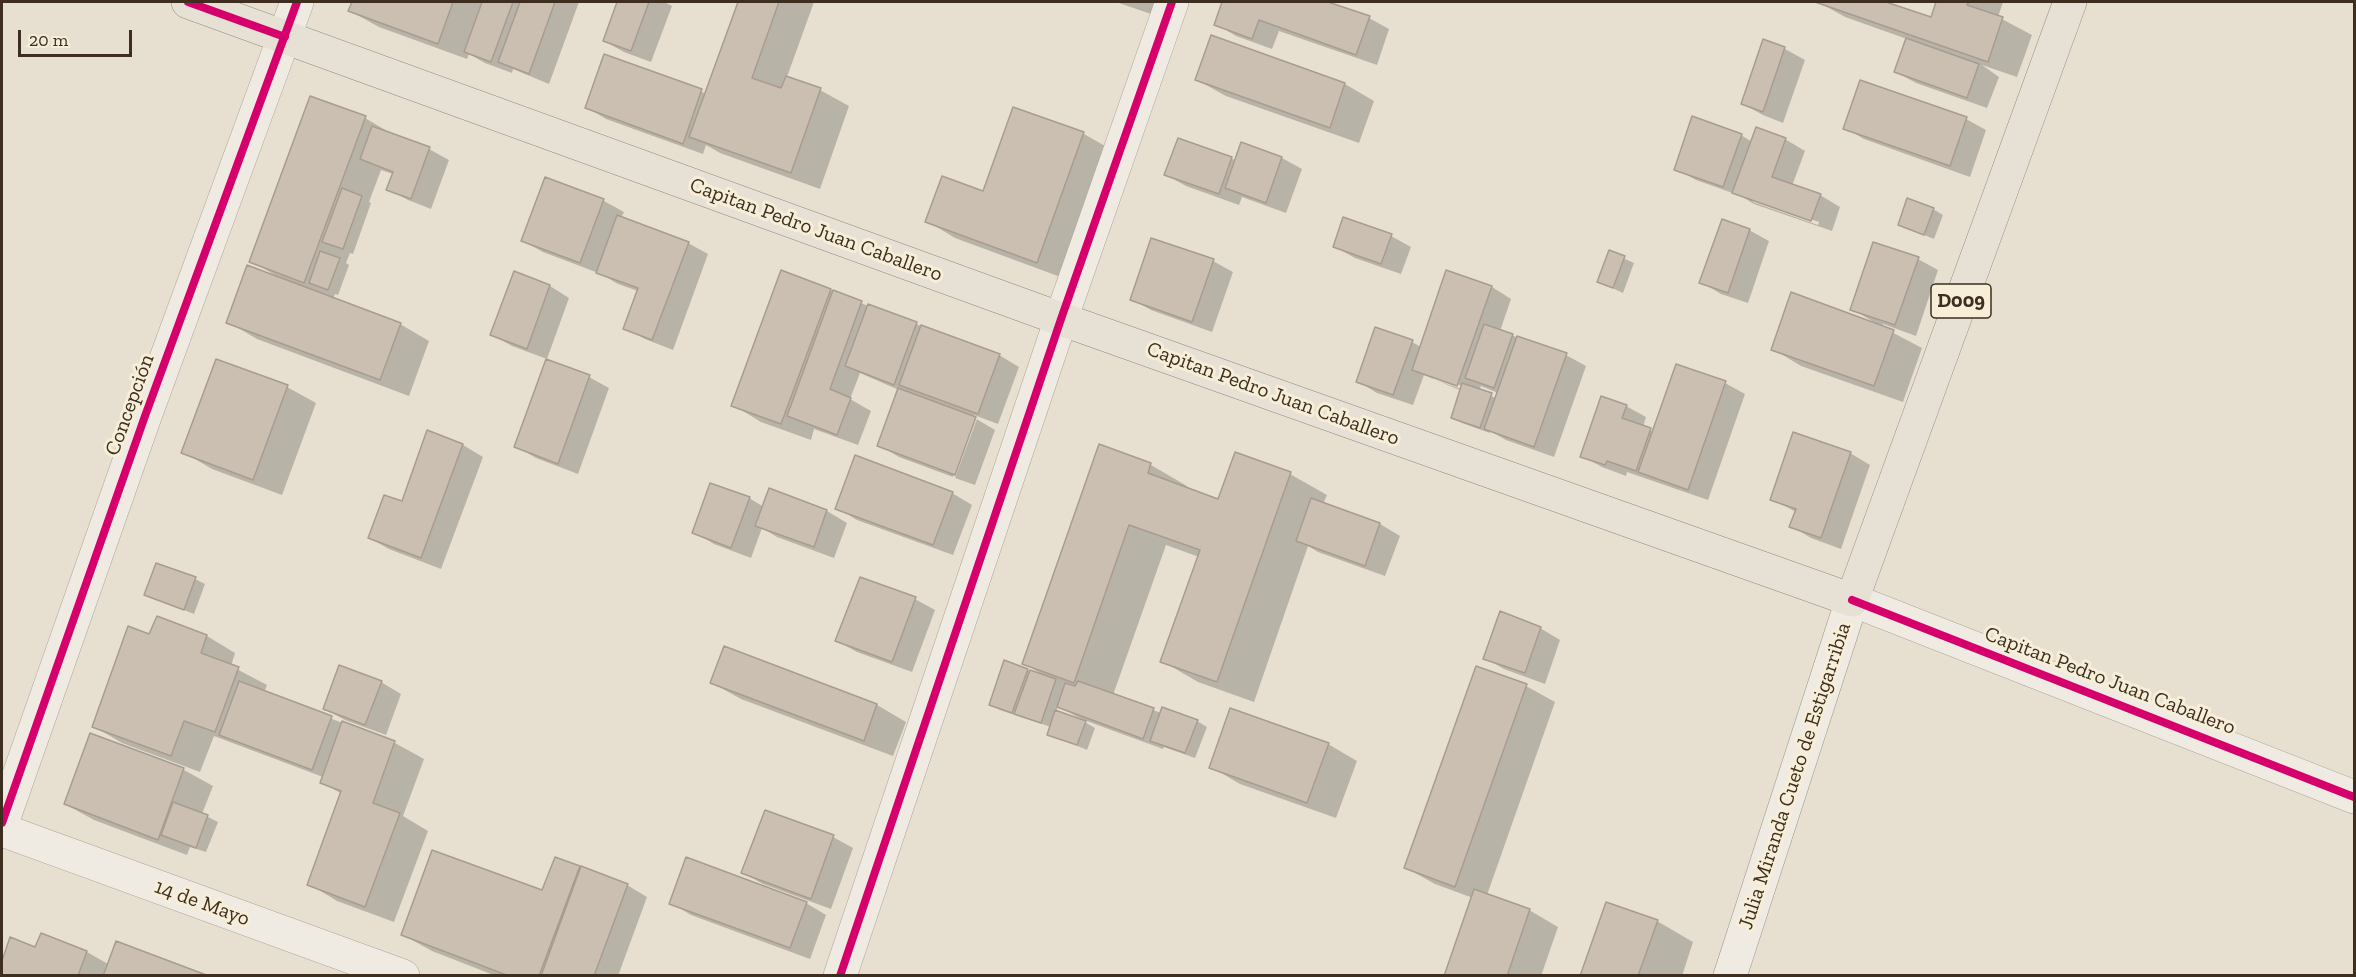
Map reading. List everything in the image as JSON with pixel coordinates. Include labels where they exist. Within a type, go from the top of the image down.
[{"type":"main road","name":"Capitan Pedro Juan Caballero","points":[[188,2],[1061,319],[1852,600]]},
{"type":"main road","name":"Julia Miranda Cueto de Estigarribia","points":[[1852,600],[2070,2]]},
{"type":"street","name":"Concepción","points":[[2,823],[149,405],[297,2]]},
{"type":"street","points":[[840,975],[1061,319],[1172,2]]},
{"type":"street","name":"Capitan Pedro Juan Caballero","points":[[1852,600],[2355,797]]},
{"type":"street","name":"Julia Miranda Cueto de Estigarribia","points":[[1730,975],[1852,600]]},
{"type":"street","name":"14 de Mayo","points":[[2,830],[403,975]]},
{"type":"building","points":[[352,2],[453,2],[438,44],[348,11]]},
{"type":"building","points":[[482,2],[513,2],[491,62],[464,52]]},
{"type":"building","points":[[520,2],[555,2],[529,74],[498,62]]},
{"type":"building","points":[[617,2],[649,2],[631,51],[603,41]]},
{"type":"building","points":[[738,2],[779,2],[752,78],[781,88],[786,76],[821,88],[791,173],[689,137]]},
{"type":"building","points":[[1222,2],[1328,2],[1370,16],[1356,55],[1259,20],[1252,39],[1214,25]]},
{"type":"building","points":[[1815,2],[1886,2],[1931,17],[1936,2],[1969,2],[1967,5],[2003,17],[1988,62]]},
{"type":"building","points":[[1211,35],[1345,83],[1330,128],[1195,80]]},
{"type":"building","points":[[1906,38],[1979,64],[1967,98],[1894,72]]},
{"type":"building","points":[[1763,39],[1785,47],[1763,112],[1741,104]]},
{"type":"building","points":[[604,54],[702,89],[683,144],[585,108]]},
{"type":"building","points":[[1860,80],[1967,117],[1950,166],[1843,129]]},
{"type":"building","points":[[310,96],[366,116],[304,283],[249,262]]},
{"type":"building","points":[[1013,107],[1084,132],[1037,263],[925,222],[942,176],[983,191]]},
{"type":"building","points":[[1692,116],[1742,134],[1723,187],[1674,170]]},
{"type":"building","points":[[372,126],[430,147],[411,199],[386,190],[393,172],[360,159]]},
{"type":"building","points":[[1756,127],[1786,138],[1772,177],[1821,194],[1811,221],[1732,193]]},
{"type":"building","points":[[1178,138],[1232,157],[1219,194],[1164,175]]},
{"type":"building","points":[[1241,142],[1282,157],[1266,203],[1225,188]]},
{"type":"building","points":[[545,177],[604,199],[580,263],[521,241]]},
{"type":"building","points":[[342,188],[362,196],[343,249],[322,242]]},
{"type":"building","points":[[1907,198],[1934,208],[1924,235],[1898,225]]},
{"type":"building","points":[[617,215],[689,242],[652,340],[623,329],[638,288],[596,273]]},
{"type":"building","points":[[1343,217],[1392,234],[1381,264],[1333,247]]},
{"type":"building","points":[[1722,219],[1750,229],[1728,293],[1699,283]]},
{"type":"building","points":[[1151,238],[1214,259],[1192,322],[1130,300]]},
{"type":"building","points":[[1873,242],[1919,257],[1895,325],[1850,310]]},
{"type":"building","points":[[1609,250],[1625,256],[1613,288],[1597,282]]},
{"type":"building","points":[[320,251],[340,258],[328,290],[309,283]]},
{"type":"building","points":[[247,265],[401,323],[380,380],[226,323]]},
{"type":"building","points":[[781,270],[831,289],[781,424],[731,406]]},
{"type":"building","points":[[1446,270],[1492,286],[1457,386],[1412,370]]},
{"type":"building","points":[[514,271],[550,285],[527,349],[490,335]]},
{"type":"building","points":[[833,290],[862,301],[830,389],[851,398],[837,435],[787,416]]},
{"type":"building","points":[[1791,292],[1894,330],[1874,386],[1771,350]]},
{"type":"building","points":[[868,304],[917,322],[894,385],[845,366]]},
{"type":"building","points":[[1484,324],[1513,334],[1494,388],[1465,378]]},
{"type":"building","points":[[921,325],[1000,354],[978,414],[899,385]]},
{"type":"building","points":[[1375,327],[1413,340],[1393,395],[1356,382]]},
{"type":"building","points":[[1517,336],[1567,353],[1534,447],[1484,429]]},
{"type":"building","points":[[216,359],[288,385],[253,480],[181,453]]},
{"type":"building","points":[[546,359],[590,375],[558,464],[514,447]]},
{"type":"building","points":[[1676,364],[1726,381],[1688,490],[1638,472]]},
{"type":"building","points":[[1462,383],[1492,393],[1480,428],[1451,418]]},
{"type":"building","points":[[898,388],[976,417],[955,475],[877,446]]},
{"type":"building","points":[[1601,396],[1627,405],[1622,418],[1651,428],[1636,471],[1607,461],[1605,465],[1580,457]]},
{"type":"building","points":[[427,430],[463,444],[421,558],[368,538],[384,495],[402,501]]},
{"type":"building","points":[[1793,432],[1851,452],[1821,538],[1789,527],[1796,509],[1770,500]]},
{"type":"building","points":[[1099,444],[1151,463],[1148,473],[1218,499],[1235,452],[1291,472],[1217,682],[1160,662],[1200,550],[1129,525],[1074,683],[1022,664]]},
{"type":"building","points":[[855,455],[953,492],[933,545],[835,509]]},
{"type":"building","points":[[710,483],[750,497],[731,548],[692,533]]},
{"type":"building","points":[[769,488],[827,510],[814,547],[755,526]]},
{"type":"building","points":[[1311,498],[1380,523],[1365,566],[1296,541]]},
{"type":"building","points":[[156,563],[196,577],[184,610],[144,595]]},
{"type":"building","points":[[860,577],[916,597],[892,662],[835,641]]},
{"type":"building","points":[[1500,611],[1541,627],[1525,673],[1483,659]]},
{"type":"building","points":[[157,616],[207,635],[201,653],[239,667],[215,732],[184,721],[171,756],[92,727],[128,626],[149,634]]},
{"type":"building","points":[[724,646],[877,704],[864,741],[710,683]]},
{"type":"building","points":[[1004,660],[1028,669],[1012,713],[989,705]]},
{"type":"building","points":[[339,665],[382,681],[365,725],[323,709]]},
{"type":"building","points":[[1476,666],[1527,684],[1455,887],[1404,868]]},
{"type":"building","points":[[1030,670],[1056,679],[1041,723],[1014,714]]},
{"type":"building","points":[[239,681],[332,716],[312,770],[219,735]]},
{"type":"building","points":[[1078,681],[1154,708],[1143,739],[1057,707],[1065,683],[1075,686]]},
{"type":"building","points":[[1162,707],[1198,720],[1185,753],[1150,741]]},
{"type":"building","points":[[1230,708],[1329,743],[1307,803],[1209,768]]},
{"type":"building","points":[[1055,710],[1086,721],[1077,745],[1047,735]]},
{"type":"building","points":[[342,721],[395,741],[373,803],[400,813],[365,907],[307,885],[341,791],[320,783]]},
{"type":"building","points":[[90,733],[184,768],[158,840],[64,804]]},
{"type":"building","points":[[173,802],[208,815],[196,848],[161,835]]},
{"type":"building","points":[[765,810],[834,835],[811,899],[741,873]]},
{"type":"building","points":[[432,850],[542,890],[555,857],[580,866],[539,976],[509,976],[401,935]]},
{"type":"building","points":[[686,857],[807,902],[790,948],[669,904]]},
{"type":"building","points":[[581,866],[628,884],[594,976],[541,976]]},
{"type":"building","points":[[1474,889],[1530,909],[1507,976],[1444,976]]},
{"type":"building","points":[[1606,902],[1658,920],[1638,976],[1580,976]]},
{"type":"building","points":[[41,933],[87,951],[78,976],[2,976],[2,961],[10,937],[35,947]]},
{"type":"building","points":[[116,941],[209,976],[103,976]]},
{"type":"cycle path","points":[[188,2],[285,37]]},
{"type":"cycle path","points":[[2,823],[145,416],[297,2]]},
{"type":"cycle path","points":[[840,976],[1061,319],[1172,2]]},
{"type":"cycle path","points":[[1852,600],[2354,797]]}]
